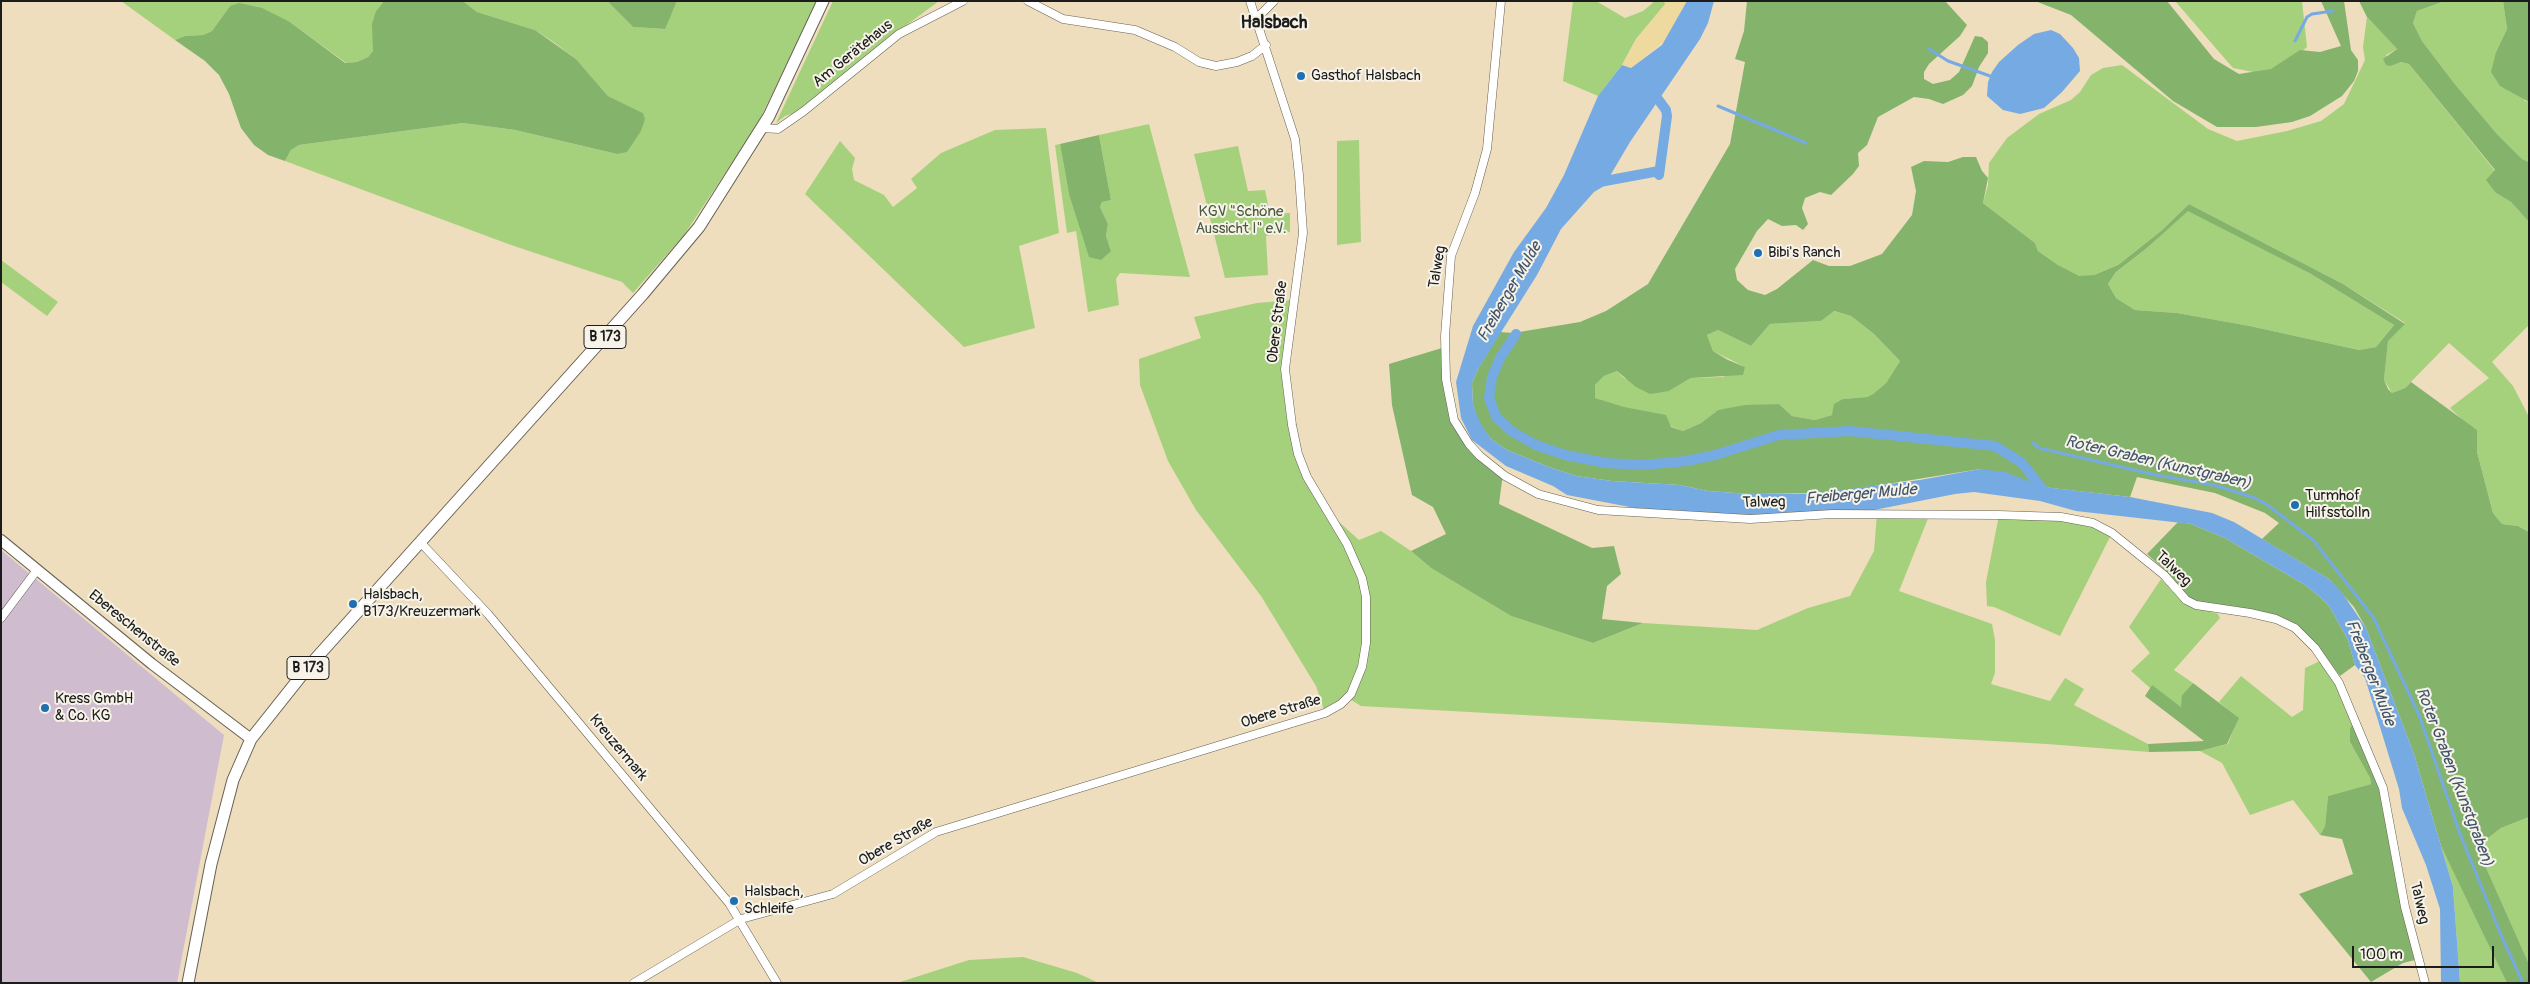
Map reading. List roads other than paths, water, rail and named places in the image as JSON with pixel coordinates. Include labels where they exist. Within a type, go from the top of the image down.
[{"type":"main road","name":"B 173","points":[[188,983],[212,864],[233,780],[251,739],[309,666],[422,544],[643,294],[699,227],[763,128],[823,1]]},
{"type":"street","name":"Am Gerätehaus","points":[[763,128],[778,129],[804,111],[899,34],[963,1]]},
{"type":"street","points":[[1028,1],[1063,20],[1140,32],[1175,47],[1199,62],[1216,66],[1237,62],[1252,56],[1266,45]]},
{"type":"street","name":"Obere Straße","points":[[634,983],[741,919],[833,894],[936,832],[1325,713],[1341,704],[1351,694],[1362,667],[1366,643],[1366,597],[1362,578],[1347,544],[1307,477],[1292,425],[1285,369],[1303,233],[1295,139],[1266,45],[1250,1]]},
{"type":"street","points":[[1256,18],[1274,1]]},
{"type":"street","name":"Talweg","points":[[1501,1],[1487,149],[1475,193],[1452,256],[1445,336],[1446,379],[1454,420],[1469,444],[1480,456],[1505,476],[1538,494],[1598,510],[1750,519],[1832,514],[2062,517],[2094,524],[2112,533],[2164,575],[2186,600],[2196,605],[2268,617],[2295,628],[2315,648],[2340,683],[2383,788],[2405,907],[2425,983]]},
{"type":"street","name":"Ebereschenstraße","points":[[1,540],[152,664],[251,739]]},
{"type":"street","name":"Kreuzermark","points":[[422,544],[488,614],[741,919],[777,983]]},
{"type":"street","points":[[1,618],[37,570]]},
{"type":"water","name":"Freiberger Mulde","points":[[1687,1],[1714,1],[1708,23],[1700,39],[1630,142],[1604,186],[1594,192],[1561,229],[1537,275],[1478,369],[1472,383],[1473,405],[1480,423],[1491,439],[1507,450],[1549,467],[1576,476],[1612,481],[1680,485],[1708,491],[1750,494],[1810,494],[1920,480],[1980,469],[2005,472],[2044,487],[2130,497],[2212,513],[2234,522],[2329,579],[2341,591],[2366,628],[2414,754],[2453,887],[2460,983],[2441,983],[2440,909],[2426,865],[2402,808],[2399,789],[2365,678],[2355,665],[2348,640],[2329,606],[2320,597],[2305,585],[2225,538],[2191,524],[2076,511],[2040,501],[1974,492],[1869,511],[1751,515],[1635,508],[1567,495],[1553,486],[1506,466],[1472,440],[1461,418],[1456,382],[1473,326],[1514,252],[1546,208],[1564,175],[1598,96],[1622,65],[1631,68],[1662,45]]},
{"type":"water","points":[[2051,30],[2060,34],[2073,48],[2079,58],[2080,71],[2062,92],[2044,108],[2020,114],[2003,110],[1987,96],[1988,82],[1992,72],[1999,62],[2018,45],[2034,34]]},
{"type":"waterway","points":[[2295,41],[2307,17],[2312,14],[2333,11]]},
{"type":"waterway","points":[[1929,49],[1948,61],[1990,76]]},
{"type":"waterway","points":[[1652,91],[1666,110],[1667,116],[1659,175]]},
{"type":"waterway","points":[[1718,106],[1806,143]]},
{"type":"waterway","points":[[1594,183],[1659,171]]},
{"type":"waterway","points":[[1516,334],[1500,358],[1492,377],[1489,398],[1496,417],[1511,431],[1536,445],[1565,455],[1606,463],[1643,465],[1686,461],[1715,455],[1779,435],[1850,431],[1995,446],[2022,463],[2047,495]]},
{"type":"waterway","name":"Roter Graben (Kunstgraben)","points":[[2033,443],[2039,448],[2156,475],[2214,485],[2255,498],[2269,506],[2313,540],[2373,617],[2419,715],[2460,834],[2501,935],[2523,983]]},
{"type":"place","name":"Gasthof Halsbach","points":[[1301,76]]},
{"type":"place","name":"Bibi's Ranch","points":[[1758,253]]},
{"type":"place","name":"Turmhof Hilfsstolln","points":[[2295,505]]},
{"type":"place","name":"Halsbach, B173/Kreuzermark","points":[[353,604]]},
{"type":"place","name":"Kress GmbH & Co. KG","points":[[45,708]]},
{"type":"place","name":"Halsbach, Schleife","points":[[734,901]]},
{"type":"district","name":"Halsbach","points":[[1274,23]]},
{"type":"park label","name":"KGV \"Schöne Aussicht I\" e.V.","points":[[1241,220]]}]
